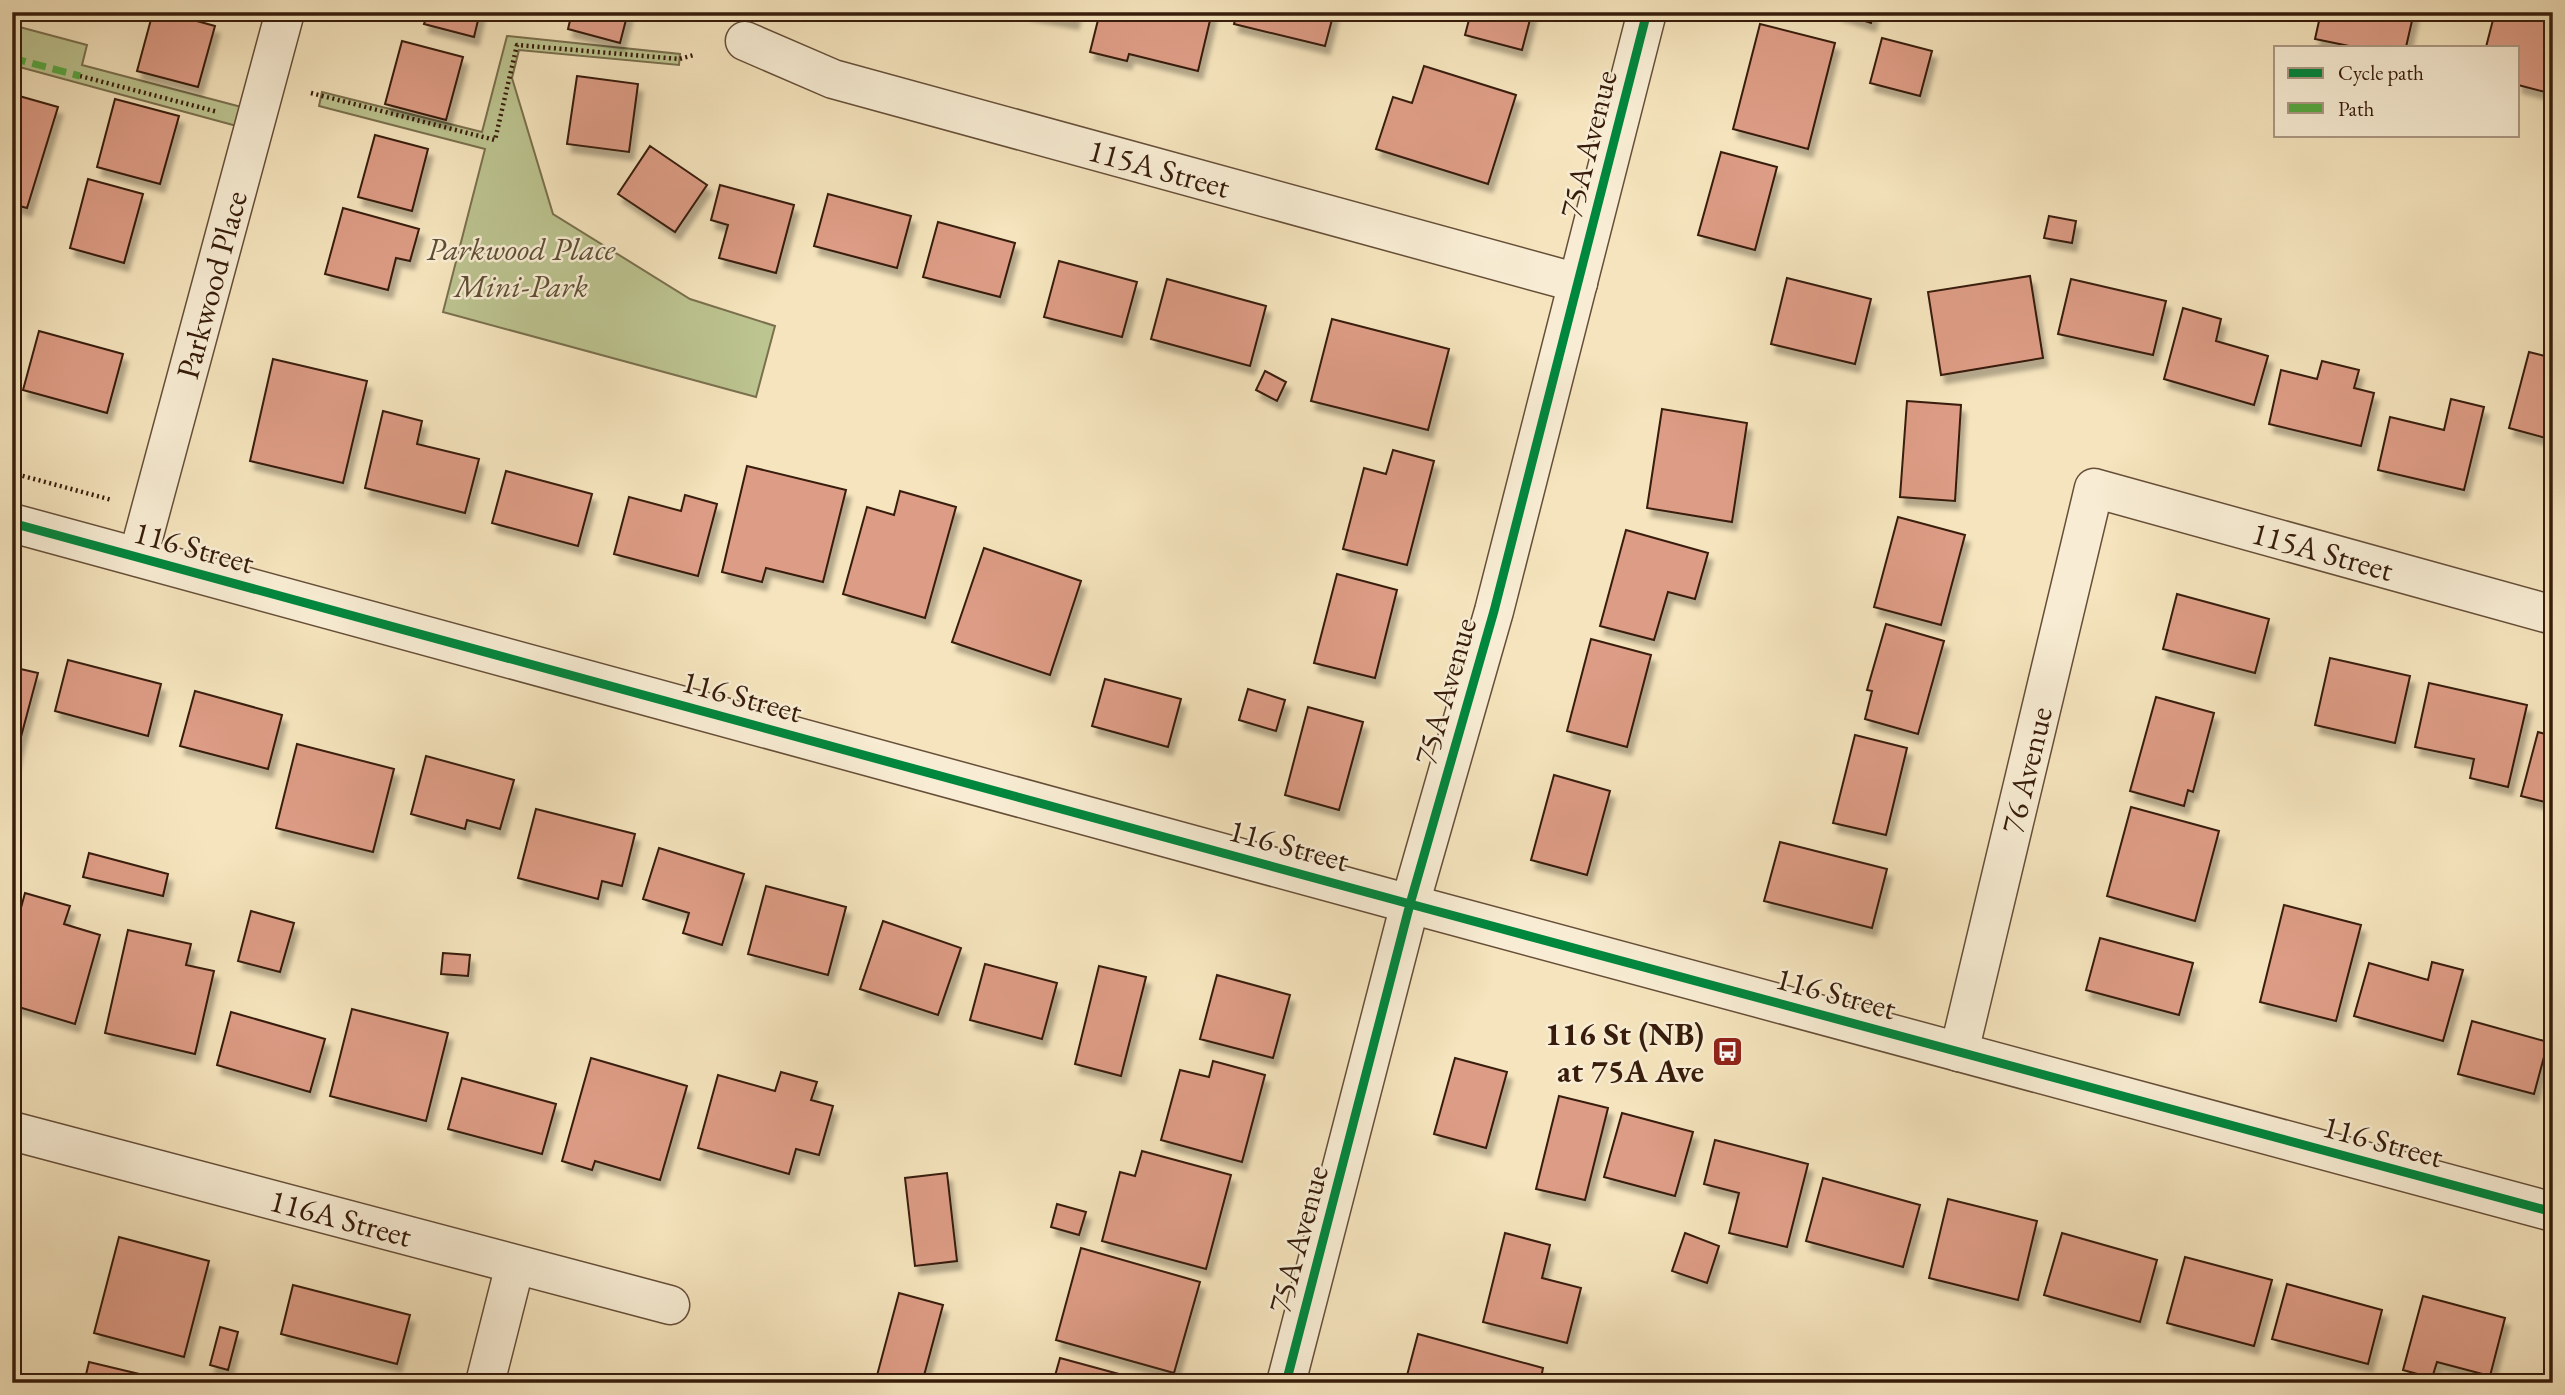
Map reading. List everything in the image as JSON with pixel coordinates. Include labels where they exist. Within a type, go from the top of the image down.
[{"type":"street","name":"Parkwood Place","points":[[138,557],[285,12]]},
{"type":"street","name":"75A Avenue","points":[[1286,1383],[1410,904],[1494,611],[1647,12]]},
{"type":"street","name":"115A Street","points":[[745,41],[833,79],[1578,283]]},
{"type":"street","name":"115A Street","points":[[2094,488],[2553,615]]},
{"type":"street","name":"76 Avenue","points":[[1959,1052],[2094,488]]},
{"type":"street","name":"116 Street","points":[[12,523],[2553,1212]]},
{"type":"street","name":"116A Street","points":[[12,1131],[670,1305]]},
{"type":"street","points":[[485,1383],[515,1265]]},
{"type":"path","points":[[312,93],[495,140],[517,45],[679,59],[694,55]]},
{"type":"path","points":[[80,76],[222,113]]},
{"type":"path","points":[[12,473],[112,499]]},
{"type":"green space","points":[[12,25],[87,45],[82,65],[249,109],[244,128],[12,65]]},
{"type":"green space","name":"Parkwood Place Mini-Park","points":[[507,36],[680,54],[679,65],[519,50],[512,78],[553,214],[690,299],[775,326],[756,397],[443,312],[485,149],[319,106],[322,92],[482,132]]},
{"type":"building","points":[[153,12],[164,12],[215,26],[198,87],[137,71]]},
{"type":"building","points":[[428,12],[480,12],[474,37],[424,24]]},
{"type":"building","points":[[572,12],[628,12],[620,43],[568,29]]},
{"type":"building","points":[[1026,12],[1076,12],[1074,21]]},
{"type":"building","points":[[1100,12],[1212,12],[1198,71],[1129,54],[1127,61],[1090,52]]},
{"type":"building","points":[[1237,12],[1334,12],[1325,46],[1234,24]]},
{"type":"building","points":[[1471,12],[1532,12],[1522,50],[1465,35]]},
{"type":"building","points":[[1837,12],[1874,12],[1871,23]]},
{"type":"building","points":[[2321,12],[2414,12],[2406,46],[2349,46],[2315,39]]},
{"type":"building","points":[[2495,12],[2553,12],[2553,94],[2520,86],[2520,46],[2486,46]]},
{"type":"building","points":[[1760,24],[1835,43],[1808,149],[1733,129]]},
{"type":"building","points":[[1882,38],[1932,51],[1920,96],[1870,83]]},
{"type":"building","points":[[402,41],[463,57],[446,120],[385,104]]},
{"type":"building","points":[[1424,66],[1516,95],[1488,184],[1376,149],[1393,97],[1412,103]]},
{"type":"building","points":[[577,76],[638,84],[629,152],[567,144]]},
{"type":"building","points":[[12,94],[58,107],[27,208],[12,204]]},
{"type":"building","points":[[115,99],[179,116],[160,184],[97,167]]},
{"type":"building","points":[[375,135],[428,149],[412,211],[358,197]]},
{"type":"building","points":[[650,146],[707,185],[675,232],[618,194]]},
{"type":"building","points":[[1721,152],[1777,167],[1755,250],[1698,235]]},
{"type":"building","points":[[88,179],[143,194],[124,263],[70,248]]},
{"type":"building","points":[[720,185],[794,205],[776,273],[719,258],[728,225],[711,220]]},
{"type":"building","points":[[828,194],[911,216],[897,268],[814,246]]},
{"type":"building","points":[[343,208],[419,229],[410,261],[396,258],[388,290],[325,274]]},
{"type":"building","points":[[2049,216],[2076,221],[2072,243],[2044,238]]},
{"type":"building","points":[[938,222],[1015,243],[1000,297],[923,277]]},
{"type":"building","points":[[1059,261],[1137,282],[1122,337],[1044,317]]},
{"type":"building","points":[[2030,276],[2043,358],[1941,375],[1928,292]]},
{"type":"building","points":[[1787,278],[1871,299],[1855,364],[1771,344]]},
{"type":"building","points":[[1167,279],[1266,306],[1250,366],[1151,339]]},
{"type":"building","points":[[2071,279],[2166,301],[2153,355],[2058,334]]},
{"type":"building","points":[[2183,308],[2221,319],[2216,341],[2268,356],[2254,405],[2164,379]]},
{"type":"building","points":[[1332,319],[1449,349],[1428,430],[1311,401]]},
{"type":"building","points":[[39,331],[123,354],[107,413],[23,390]]},
{"type":"building","points":[[2529,352],[2553,358],[2553,440],[2509,428]]},
{"type":"building","points":[[273,359],[367,381],[343,483],[250,461]]},
{"type":"building","points":[[2322,361],[2359,370],[2354,388],[2374,393],[2361,446],[2269,424],[2281,370],[2317,379]]},
{"type":"building","points":[[1265,371],[1286,382],[1277,401],[1256,390]]},
{"type":"building","points":[[2451,399],[2484,407],[2464,490],[2378,470],[2390,417],[2444,430]]},
{"type":"building","points":[[1907,401],[1961,405],[1955,501],[1900,497]]},
{"type":"building","points":[[1662,409],[1747,423],[1732,522],[1647,508]]},
{"type":"building","points":[[383,411],[422,421],[417,444],[479,459],[465,513],[365,488]]},
{"type":"building","points":[[1393,450],[1434,461],[1407,565],[1343,549],[1364,468],[1386,474]]},
{"type":"building","points":[[747,466],[846,490],[823,582],[766,568],[762,582],[722,572]]},
{"type":"building","points":[[506,471],[592,494],[578,546],[492,523]]},
{"type":"building","points":[[900,491],[956,507],[925,618],[843,594],[867,507],[894,515]]},
{"type":"building","points":[[685,495],[717,504],[698,576],[614,554],[629,497],[681,511]]},
{"type":"building","points":[[1898,517],[1965,535],[1941,625],[1874,607]]},
{"type":"building","points":[[1626,530],[1708,553],[1695,599],[1668,592],[1654,640],[1600,626]]},
{"type":"building","points":[[984,548],[1081,581],[1050,675],[952,642]]},
{"type":"building","points":[[1337,574],[1397,590],[1375,678],[1314,663]]},
{"type":"building","points":[[2177,594],[2269,619],[2255,673],[2163,649]]},
{"type":"building","points":[[1886,624],[1944,641],[1918,734],[1865,719],[1872,691],[1867,690]]},
{"type":"building","points":[[1591,639],[1651,655],[1627,747],[1567,731]]},
{"type":"building","points":[[2330,658],[2410,676],[2395,743],[2315,725]]},
{"type":"building","points":[[68,660],[161,684],[148,736],[55,711]]},
{"type":"building","points":[[12,667],[38,673],[14,763],[12,762]]},
{"type":"building","points":[[1105,679],[1181,699],[1168,747],[1092,726]]},
{"type":"building","points":[[2429,683],[2527,705],[2508,787],[2470,778],[2474,759],[2415,747]]},
{"type":"building","points":[[1248,689],[1285,700],[1276,731],[1239,720]]},
{"type":"building","points":[[195,691],[282,715],[268,769],[180,746]]},
{"type":"building","points":[[2156,697],[2214,713],[2193,792],[2188,790],[2184,806],[2130,791]]},
{"type":"building","points":[[1308,707],[1363,722],[1339,810],[1285,795]]},
{"type":"building","points":[[2538,732],[2553,736],[2553,804],[2521,796]]},
{"type":"building","points":[[1855,735],[1907,748],[1886,835],[1833,823]]},
{"type":"building","points":[[297,744],[394,769],[373,852],[276,828]]},
{"type":"building","points":[[426,756],[514,780],[500,829],[467,820],[465,829],[411,814]]},
{"type":"building","points":[[1554,775],[1610,791],[1587,875],[1531,860]]},
{"type":"building","points":[[2131,807],[2219,831],[2195,921],[2107,896]]},
{"type":"building","points":[[536,809],[635,834],[622,886],[602,881],[598,899],[518,878]]},
{"type":"building","points":[[1780,842],[1887,869],[1872,928],[1764,901]]},
{"type":"building","points":[[659,848],[744,874],[722,945],[683,933],[689,913],[643,899]]},
{"type":"building","points":[[89,853],[168,874],[163,896],[83,877]]},
{"type":"building","points":[[766,886],[846,907],[828,975],[748,954]]},
{"type":"building","points":[[25,893],[70,906],[64,924],[100,935],[75,1024],[12,1005],[12,913],[19,915]]},
{"type":"building","points":[[2284,905],[2361,925],[2336,1021],[2260,1002]]},
{"type":"building","points":[[251,911],[294,923],[280,972],[238,961]]},
{"type":"building","points":[[883,921],[961,948],[938,1015],[860,989]]},
{"type":"building","points":[[128,930],[191,944],[186,965],[214,971],[195,1054],[105,1033]]},
{"type":"building","points":[[2100,938],[2193,963],[2179,1015],[2086,990]]},
{"type":"building","points":[[443,953],[470,955],[468,976],[441,974]]},
{"type":"building","points":[[2432,962],[2463,970],[2443,1041],[2354,1016],[2369,963],[2428,980]]},
{"type":"building","points":[[985,964],[1057,983],[1042,1039],[970,1020]]},
{"type":"building","points":[[1099,966],[1146,977],[1121,1076],[1075,1064]]},
{"type":"building","points":[[1217,975],[1290,995],[1273,1058],[1200,1039]]},
{"type":"building","points":[[352,1009],[448,1033],[426,1121],[330,1096]]},
{"type":"building","points":[[231,1012],[325,1039],[310,1092],[217,1065]]},
{"type":"building","points":[[2472,1021],[2548,1042],[2534,1094],[2458,1074]]},
{"type":"building","points":[[591,1058],[687,1086],[660,1180],[595,1161],[592,1170],[562,1161]]},
{"type":"building","points":[[1455,1058],[1507,1072],[1486,1148],[1434,1134]]},
{"type":"building","points":[[1213,1061],[1265,1075],[1242,1162],[1161,1140],[1180,1070],[1209,1077]]},
{"type":"building","points":[[781,1072],[817,1082],[811,1100],[833,1106],[819,1155],[796,1149],[789,1174],[698,1148],[718,1075],[775,1091]]},
{"type":"building","points":[[462,1078],[556,1104],[542,1154],[448,1129]]},
{"type":"building","points":[[1559,1096],[1608,1108],[1585,1200],[1536,1189]]},
{"type":"building","points":[[1622,1113],[1693,1132],[1675,1196],[1604,1177]]},
{"type":"building","points":[[1715,1140],[1808,1164],[1787,1247],[1729,1233],[1739,1193],[1704,1184]]},
{"type":"building","points":[[1142,1151],[1231,1175],[1206,1269],[1102,1241],[1120,1172],[1135,1176]]},
{"type":"building","points":[[947,1173],[957,1261],[915,1266],[905,1178]]},
{"type":"building","points":[[1823,1178],[1920,1205],[1903,1267],[1806,1241]]},
{"type":"building","points":[[1948,1199],[2037,1221],[2018,1300],[1929,1278]]},
{"type":"building","points":[[1057,1204],[1086,1212],[1079,1235],[1051,1227]]},
{"type":"building","points":[[1505,1233],[1550,1245],[1542,1278],[1581,1288],[1567,1343],[1483,1322]]},
{"type":"building","points":[[1685,1233],[1719,1246],[1707,1283],[1672,1271]]},
{"type":"building","points":[[2062,1233],[2157,1260],[2140,1322],[2044,1295]]},
{"type":"building","points":[[119,1237],[209,1261],[184,1357],[94,1333]]},
{"type":"building","points":[[1081,1248],[1200,1282],[1174,1373],[1056,1340]]},
{"type":"building","points":[[2185,1257],[2272,1280],[2254,1346],[2167,1323]]},
{"type":"building","points":[[2287,1284],[2382,1310],[2368,1364],[2272,1339]]},
{"type":"building","points":[[293,1285],[410,1315],[397,1364],[281,1334]]},
{"type":"building","points":[[899,1293],[943,1305],[922,1383],[875,1383]]},
{"type":"building","points":[[2423,1296],[2505,1318],[2490,1376],[2437,1362],[2432,1378],[2403,1370]]},
{"type":"building","points":[[220,1327],[238,1332],[228,1370],[210,1365]]},
{"type":"building","points":[[1418,1334],[1543,1368],[1540,1383],[1405,1383]]},
{"type":"building","points":[[1060,1358],[1152,1383],[1053,1383]]},
{"type":"building","points":[[89,1362],[177,1383],[84,1383]]},
{"type":"marked path","points":[[12,58],[80,76]]},
{"type":"cycle path","points":[[1286,1383],[1410,904],[1494,611],[1647,12]]},
{"type":"cycle path","points":[[12,523],[2553,1212]]},
{"type":"place","name":"116 St (NB) at 75A Ave","points":[[1727,1052]]}]
